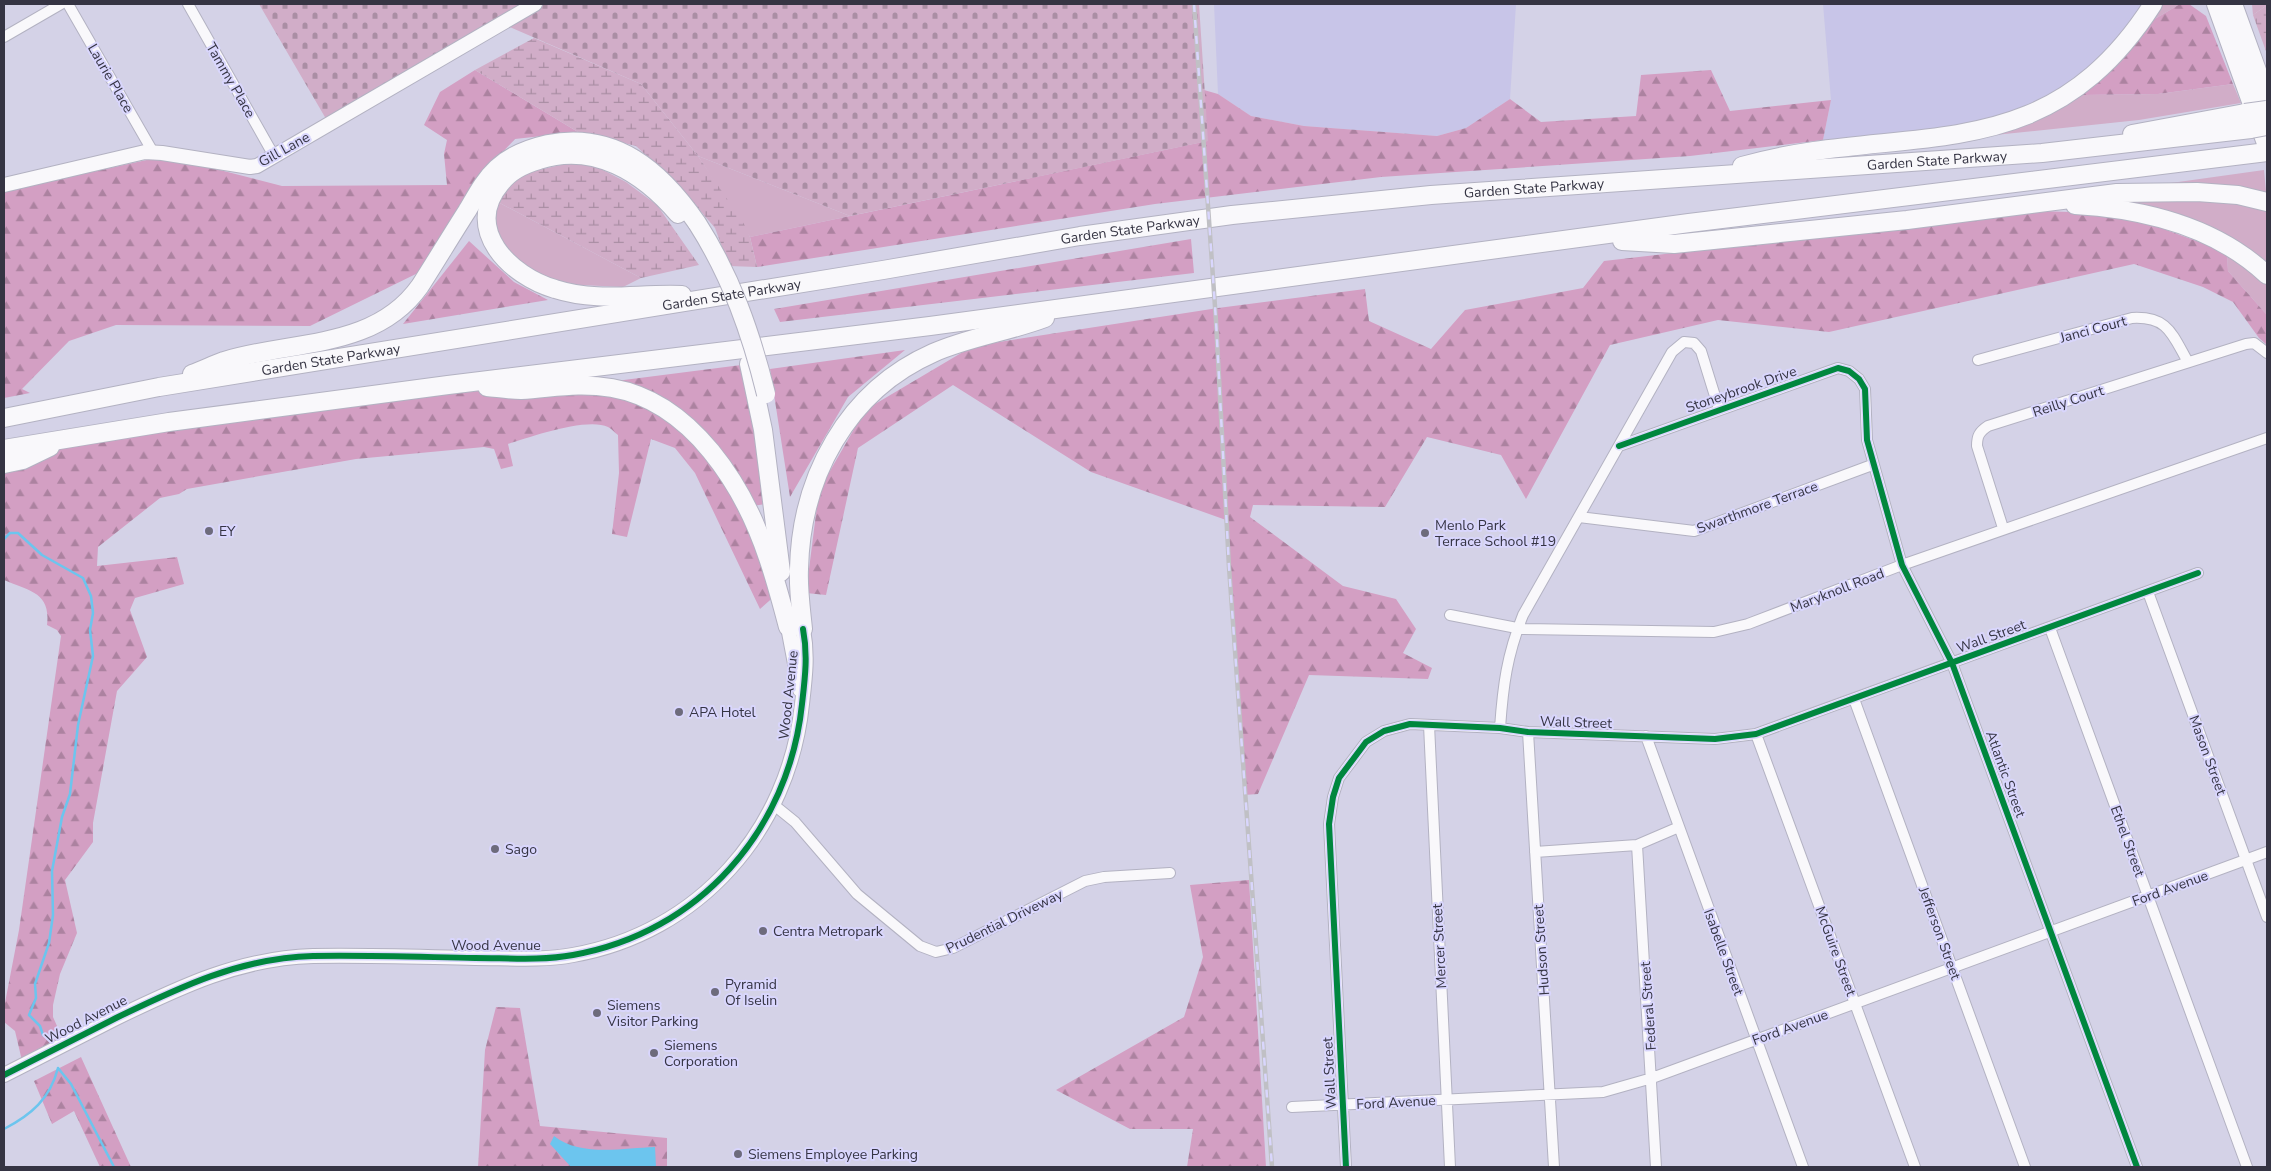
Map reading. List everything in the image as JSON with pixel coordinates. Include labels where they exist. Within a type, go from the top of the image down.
[{"type":"highway","points":[[1708,176],[1778,156],[1958,135],[1986,130],[2026,117],[2060,99],[2097,69],[2130,35],[2153,4]]},
{"type":"highway","points":[[2216,4],[2265,150]]},
{"type":"highway","points":[[2233,4],[2267,98]]},
{"type":"highway","points":[[2244,4],[2258,46],[2267,98]]},
{"type":"highway","name":"Garden State Parkway","points":[[4,418],[159,387],[720,297],[1080,236],[1232,214],[1381,199],[2042,154],[2254,123],[2267,110]]},
{"type":"highway","points":[[159,387],[225,361],[370,329],[391,317],[404,307],[420,286],[491,174],[511,158],[533,148],[564,142],[603,145],[625,153],[661,179],[692,224],[727,299],[741,336],[762,395],[793,586],[796,628]]},
{"type":"highway","name":"Garden State Parkway","points":[[4,449],[70,437],[448,385],[1073,307],[1584,238],[2265,150]]},
{"type":"highway","points":[[692,224],[632,173],[605,160],[578,155],[544,158],[514,171],[502,181],[493,194],[488,216],[491,239],[503,258],[528,279],[553,289],[602,298],[652,294],[720,297]]},
{"type":"highway","points":[[1584,238],[1674,244],[2045,203],[2089,195],[2175,191],[2231,195],[2264,201]]},
{"type":"highway","points":[[2045,203],[2110,208],[2169,220],[2210,236],[2229,246],[2267,275]]},
{"type":"highway","points":[[796,628],[799,568],[806,514],[812,488],[821,464],[848,418],[882,384],[922,358],[963,342],[1015,330],[1073,307]]},
{"type":"highway","points":[[448,385],[520,390],[558,385],[594,386],[630,392],[672,412],[709,449],[746,507],[767,553],[796,628]]},
{"type":"highway","points":[[4,464],[23,460],[70,437]]},
{"type":"street","points":[[4,36],[61,4]]},
{"type":"street","name":"Laurie Place","points":[[68,4],[153,152]]},
{"type":"street","name":"Tammy Place","points":[[188,4],[274,156]]},
{"type":"street","name":"Gill Lane","points":[[4,185],[153,152],[250,167],[258,166],[535,4]]},
{"type":"street","name":"Janci Court","points":[[1978,360],[2132,318],[2153,318],[2170,329],[2188,362]]},
{"type":"street","points":[[1500,728],[1504,674],[1523,614],[1672,352],[1684,342],[1694,343],[1701,351],[1719,410]]},
{"type":"street","name":"Reilly Court","points":[[2003,528],[1977,446],[1977,436],[1988,426],[2188,362],[2254,343],[2267,353]]},
{"type":"street","name":"Stoneybrook Drive","points":[[1619,446],[1838,368],[1849,371],[1859,379],[1865,389]]},
{"type":"street","name":"Atlantic Street","points":[[1865,389],[1867,440],[1872,465],[1902,565],[1952,663],[2137,1167]]},
{"type":"street","name":"Maryknoll Road","points":[[1450,615],[1517,628],[1714,632],[1748,624],[2003,528],[2267,438]]},
{"type":"street","name":"Swarthmore Terrace","points":[[1579,517],[1694,531],[1872,465]]},
{"type":"street","name":"Wall Street","points":[[1346,1167],[1329,824],[1332,796],[1339,778],[1366,742],[1384,730],[1410,724],[1500,728],[1528,732],[1715,739],[1756,734],[2198,573]]},
{"type":"street","name":"Mason Street","points":[[2148,592],[2267,917]]},
{"type":"street","name":"Wood Avenue","points":[[4,1074],[160,996],[198,979],[241,965],[284,958],[318,956],[542,958],[583,953],[619,943],[665,921],[710,887],[748,848],[774,805],[795,747],[803,701],[807,660],[796,628]]},
{"type":"street","name":"Ethel Street","points":[[2050,628],[2247,1167]]},
{"type":"street","name":"Jefferson Street","points":[[1854,699],[2025,1167]]},
{"type":"street","name":"Mercer Street","points":[[1429,725],[1450,1167]]},
{"type":"street","name":"Hudson Street","points":[[1528,732],[1554,1167]]},
{"type":"street","name":"McGuire Street","points":[[1756,734],[1915,1167]]},
{"type":"street","name":"Isabelle Street","points":[[1646,736],[1803,1167]]},
{"type":"street","name":"Prudential Driveway","points":[[774,805],[795,822],[858,894],[920,946],[932,951],[944,952],[953,948],[1085,881],[1104,877],[1170,873]]},
{"type":"street","points":[[1535,852],[1637,845],[1679,827]]},
{"type":"street","name":"Federal Street","points":[[1637,845],[1656,1167]]},
{"type":"street","name":"Ford Avenue","points":[[1292,1107],[1603,1092],[1652,1078],[2267,852]]},
{"type":"shaded area","points":[[1214,4],[1516,4],[1510,99],[1466,128],[1437,136],[1304,126],[1251,116],[1218,94]]},
{"type":"shaded area","points":[[1823,4],[2148,4],[2099,60],[2068,88],[2033,108],[1975,127],[1823,140],[1831,100]]},
{"type":"green space","points":[[259,4],[1199,4],[1208,141],[850,216],[698,156],[641,84],[503,24],[329,124]]},
{"type":"green space","points":[[2159,4],[2180,4],[2148,23]]},
{"type":"green space","points":[[2180,4],[2189,4],[2206,16],[2233,84],[2158,94],[2081,95],[2148,23]]},
{"type":"green space","points":[[2252,4],[2267,4],[2267,5],[2253,15]]},
{"type":"green space","points":[[2267,5],[2267,54],[2253,15]]},
{"type":"green space","points":[[534,38],[641,84],[698,156],[744,224],[750,237],[757,267],[729,266],[715,228],[680,187],[636,146],[578,132],[475,70]]},
{"type":"green space","points":[[475,70],[578,132],[515,139],[480,176],[424,270],[310,326],[116,325],[69,341],[22,389],[30,393],[4,398],[4,191],[165,156],[282,186],[447,185],[444,154],[447,140],[424,125],[440,92]]},
{"type":"green space","points":[[1711,70],[1730,111],[1831,100],[1823,140],[1690,156],[1381,177],[1155,204],[757,267],[750,237],[1207,141],[1204,90],[1218,94],[1251,116],[1304,126],[1437,136],[1466,128],[1510,99],[1541,122],[1636,116],[1641,75]]},
{"type":"green space","points":[[2233,84],[2241,103],[2139,120],[1995,135],[2081,95],[2158,94]]},
{"type":"green space","points":[[698,156],[850,216],[750,237]]},
{"type":"green space","points":[[584,160],[626,182],[657,205],[699,265],[641,278],[496,201],[524,173]]},
{"type":"green space","points":[[2264,170],[2266,192],[2171,183]]},
{"type":"green space","points":[[2166,199],[2218,200],[2267,211],[2267,269],[2117,203]]},
{"type":"green space","points":[[496,201],[641,278],[623,287],[560,284],[523,269],[493,230]]},
{"type":"green space","points":[[2038,211],[2103,213],[2147,223],[2227,252],[2228,271],[2267,315],[2267,345],[2259,338],[2233,302],[2203,287],[2134,264],[1829,332],[1718,320],[1610,345],[1526,499],[1501,455],[1427,437],[1385,507],[1253,505],[1250,517],[1343,586],[1396,599],[1416,629],[1403,653],[1432,668],[1428,679],[1309,675],[1258,794],[1244,795],[1226,520],[1091,472],[953,385],[858,448],[826,595],[806,593],[819,490],[865,410],[973,346],[1218,308],[1365,289],[1369,321],[1431,349],[1465,310],[1583,288],[1604,261]]},
{"type":"green space","points":[[1191,239],[1194,273],[780,322],[774,309]]},
{"type":"green space","points":[[469,241],[514,282],[548,300],[403,324]]},
{"type":"green space","points":[[2227,252],[2267,282],[2267,315],[2228,271]]},
{"type":"green space","points":[[905,350],[848,397],[790,497],[770,369]]},
{"type":"green space","points":[[749,364],[772,503],[746,507],[778,593],[760,609],[695,473],[675,448],[651,439],[627,537],[612,534],[619,473],[618,435],[608,427],[599,425],[587,424],[558,429],[508,444],[513,466],[501,469],[494,449],[484,447],[356,459],[187,489],[179,494],[160,498],[98,547],[97,566],[177,557],[184,584],[135,598],[130,610],[147,657],[117,691],[93,823],[93,842],[65,880],[77,933],[60,974],[53,1005],[53,1017],[65,1044],[23,1065],[15,1031],[4,1022],[4,1008],[19,930],[61,636],[57,630],[47,625],[47,614],[42,599],[30,590],[4,580],[4,464],[70,437],[448,385],[616,381]]},
{"type":"green space","points":[[1249,880],[1266,1167],[1187,1167],[1193,1129],[1130,1129],[1056,1090],[1184,1017],[1203,957],[1190,885]]},
{"type":"green space","points":[[496,1007],[520,1008],[540,1126],[667,1138],[667,1167],[478,1167],[485,1050]]},
{"type":"green space","points":[[81,1057],[131,1167],[100,1167],[74,1111],[52,1124],[34,1081]]},
{"type":"water","points":[[554,1136],[564,1143],[589,1149],[655,1147],[656,1167],[571,1167],[550,1144]]},
{"type":"waterway","points":[[4,539],[10,533],[18,533],[42,555],[83,578],[91,596],[93,613],[90,630],[93,656],[78,725],[70,794],[62,817],[52,871],[53,915],[49,943],[35,984],[36,998],[29,1015],[40,1026],[43,1035]]},
{"type":"waterway","points":[[58,1068],[71,1084],[114,1167]]},
{"type":"waterway","points":[[4,1129],[23,1118],[38,1105],[50,1089],[58,1068]]},
{"type":"railway","points":[[1194,4],[1216,321],[1229,567],[1272,1167]]},
{"type":"cycle path","points":[[1619,446],[1838,368],[1849,371],[1859,379],[1865,389],[1867,440],[1902,565],[1952,663],[2137,1167]]},
{"type":"cycle path","points":[[1346,1167],[1329,824],[1333,797],[1339,778],[1366,742],[1384,731],[1410,724],[1500,728],[1528,732],[1715,739],[1756,734],[2198,573]]},
{"type":"cycle path","points":[[4,1075],[116,1018],[187,985],[235,968],[260,962],[313,956],[524,959],[561,957],[618,943],[660,924],[697,899],[730,868],[757,833],[778,793],[794,750],[802,704],[806,657],[803,629]]},
{"type":"place","name":"EY","points":[[209,531]]},
{"type":"place","name":"Menlo Park Terrace School #19","points":[[1425,533]]},
{"type":"place","name":"APA Hotel","points":[[679,712]]},
{"type":"place","name":"Sago","points":[[495,849]]},
{"type":"place","name":"Centra Metropark","points":[[763,931]]},
{"type":"place","name":"Pyramid Of Iselin","points":[[715,992]]},
{"type":"place","name":"Siemens Visitor Parking","points":[[597,1013]]},
{"type":"place","name":"Siemens Corporation","points":[[654,1053]]},
{"type":"place","name":"Siemens Employee Parking","points":[[738,1154]]}]
